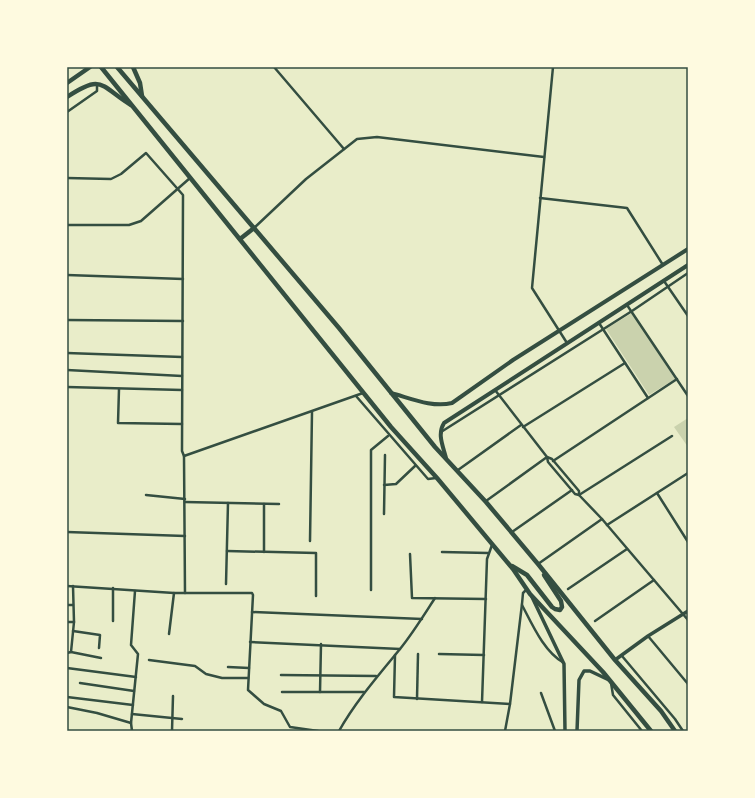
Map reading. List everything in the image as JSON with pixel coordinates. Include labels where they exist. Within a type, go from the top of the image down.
[{"type":"main road","points":[[67,84],[90,67]]},
{"type":"main road","points":[[117,67],[339,328],[390,393],[486,502],[544,571],[615,660],[662,712],[674,731]]},
{"type":"main road","points":[[133,67],[140,83],[142,96]]},
{"type":"main road","points":[[102,69],[191,177],[364,393],[507,562],[530,594],[610,681],[651,731]]},
{"type":"main road","points":[[67,97],[85,86],[97,84],[107,87],[119,98],[131,105]]},
{"type":"main road","points":[[240,239],[254,228]]},
{"type":"main road","points":[[390,393],[431,403],[452,403],[559,331],[688,249]]},
{"type":"main road","points":[[446,458],[440,432],[444,423],[688,265]]},
{"type":"main road","points":[[507,562],[527,576],[552,607],[560,610],[562,604],[544,576],[544,571]]},
{"type":"street","points":[[274,67],[344,149]]},
{"type":"street","points":[[553,67],[532,288],[567,343]]},
{"type":"street","points":[[67,112],[97,91],[97,84]]},
{"type":"street","points":[[254,228],[306,179],[358,139],[377,137],[544,157]]},
{"type":"street","points":[[67,178],[111,179],[121,174],[146,153],[183,195],[182,451],[184,456],[185,499],[185,593]]},
{"type":"street","points":[[67,225],[129,225],[141,221],[191,177]]},
{"type":"street","points":[[540,198],[627,208],[663,265]]},
{"type":"street","points":[[440,432],[632,311],[688,273]]},
{"type":"street","points":[[67,275],[183,279]]},
{"type":"street","points":[[664,281],[688,316]]},
{"type":"street","points":[[627,304],[688,396]]},
{"type":"street","points":[[67,320],[183,321]]},
{"type":"street","points":[[599,322],[648,398]]},
{"type":"street","points":[[67,353],[182,357]]},
{"type":"street","points":[[458,470],[522,426],[625,363]]},
{"type":"street","points":[[67,370],[182,376]]},
{"type":"street","points":[[553,461],[678,379]]},
{"type":"street","points":[[67,387],[182,390]]},
{"type":"street","points":[[119,389],[118,423],[182,424]]},
{"type":"street","points":[[494,390],[547,457],[553,461],[578,491],[579,495]]},
{"type":"street","points":[[184,456],[364,393]]},
{"type":"street","points":[[356,396],[388,436],[415,466],[428,479],[437,478]]},
{"type":"street","points":[[310,541],[312,412]]},
{"type":"street","points":[[371,590],[371,450],[388,436]]},
{"type":"street","points":[[579,495],[672,436]]},
{"type":"street","points":[[384,455],[384,514]]},
{"type":"street","points":[[547,457],[548,462],[572,490],[579,495],[602,519],[688,620]]},
{"type":"street","points":[[486,502],[547,457]]},
{"type":"street","points":[[384,485],[396,484],[415,466]]},
{"type":"street","points":[[607,525],[688,473]]},
{"type":"street","points":[[511,533],[572,490]]},
{"type":"street","points":[[657,493],[688,542]]},
{"type":"street","points":[[146,495],[185,499]]},
{"type":"street","points":[[185,502],[279,504]]},
{"type":"street","points":[[226,584],[228,503]]},
{"type":"street","points":[[264,504],[264,552]]},
{"type":"street","points":[[538,564],[602,519]]},
{"type":"street","points":[[67,532],[185,536]]},
{"type":"street","points":[[482,702],[488,553],[492,545]]},
{"type":"street","points":[[568,590],[627,548]]},
{"type":"street","points":[[227,551],[316,553],[316,596]]},
{"type":"street","points":[[442,552],[488,553]]},
{"type":"street","points":[[410,554],[412,598],[486,599]]},
{"type":"street","points":[[595,621],[654,580]]},
{"type":"street","points":[[67,586],[174,593],[249,592],[253,595],[248,690],[264,704],[281,711],[290,727],[318,731]]},
{"type":"street","points":[[71,652],[74,622],[73,586]]},
{"type":"street","points":[[113,588],[113,621]]},
{"type":"street","points":[[505,731],[510,704],[523,593],[527,588]]},
{"type":"street","points":[[132,731],[131,723],[138,654],[131,645],[135,591]]},
{"type":"street","points":[[169,634],[174,593]]},
{"type":"street","points":[[530,594],[564,664],[565,731]]},
{"type":"street","points":[[339,731],[349,713],[364,692],[400,649],[435,598]]},
{"type":"street","points":[[67,605],[74,604]]},
{"type":"street","points":[[522,604],[548,650],[556,659],[564,664]]},
{"type":"street","points":[[615,660],[648,636],[688,611]]},
{"type":"street","points":[[252,612],[422,619]]},
{"type":"street","points":[[67,622],[74,622]]},
{"type":"street","points":[[73,631],[100,635],[99,648]]},
{"type":"street","points":[[648,636],[688,684]]},
{"type":"street","points":[[250,642],[320,644],[400,649]]},
{"type":"street","points":[[320,644],[320,692]]},
{"type":"street","points":[[67,653],[71,652],[102,658]]},
{"type":"street","points":[[416,699],[418,654]]},
{"type":"street","points":[[439,654],[484,655]]},
{"type":"street","points":[[395,655],[394,698],[510,704]]},
{"type":"street","points":[[622,656],[675,719],[683,731]]},
{"type":"street","points":[[149,660],[195,666],[206,674],[222,678],[248,678]]},
{"type":"street","points":[[228,667],[249,668]]},
{"type":"street","points":[[67,668],[136,677]]},
{"type":"street","points":[[577,731],[580,680],[582,673],[590,671],[610,681],[613,695],[642,731]]},
{"type":"street","points":[[281,674],[377,676]]},
{"type":"street","points":[[80,683],[134,691]]},
{"type":"street","points":[[282,692],[364,692]]},
{"type":"street","points":[[541,693],[554,731]]},
{"type":"street","points":[[172,731],[173,696]]},
{"type":"street","points":[[67,697],[133,705]]},
{"type":"street","points":[[67,708],[97,713],[131,723]]},
{"type":"street","points":[[132,714],[182,719]]},
{"type":"green space","points":[[632,313],[675,379],[649,395],[606,329]]},
{"type":"green space","points":[[688,418],[688,447],[674,427]]}]
